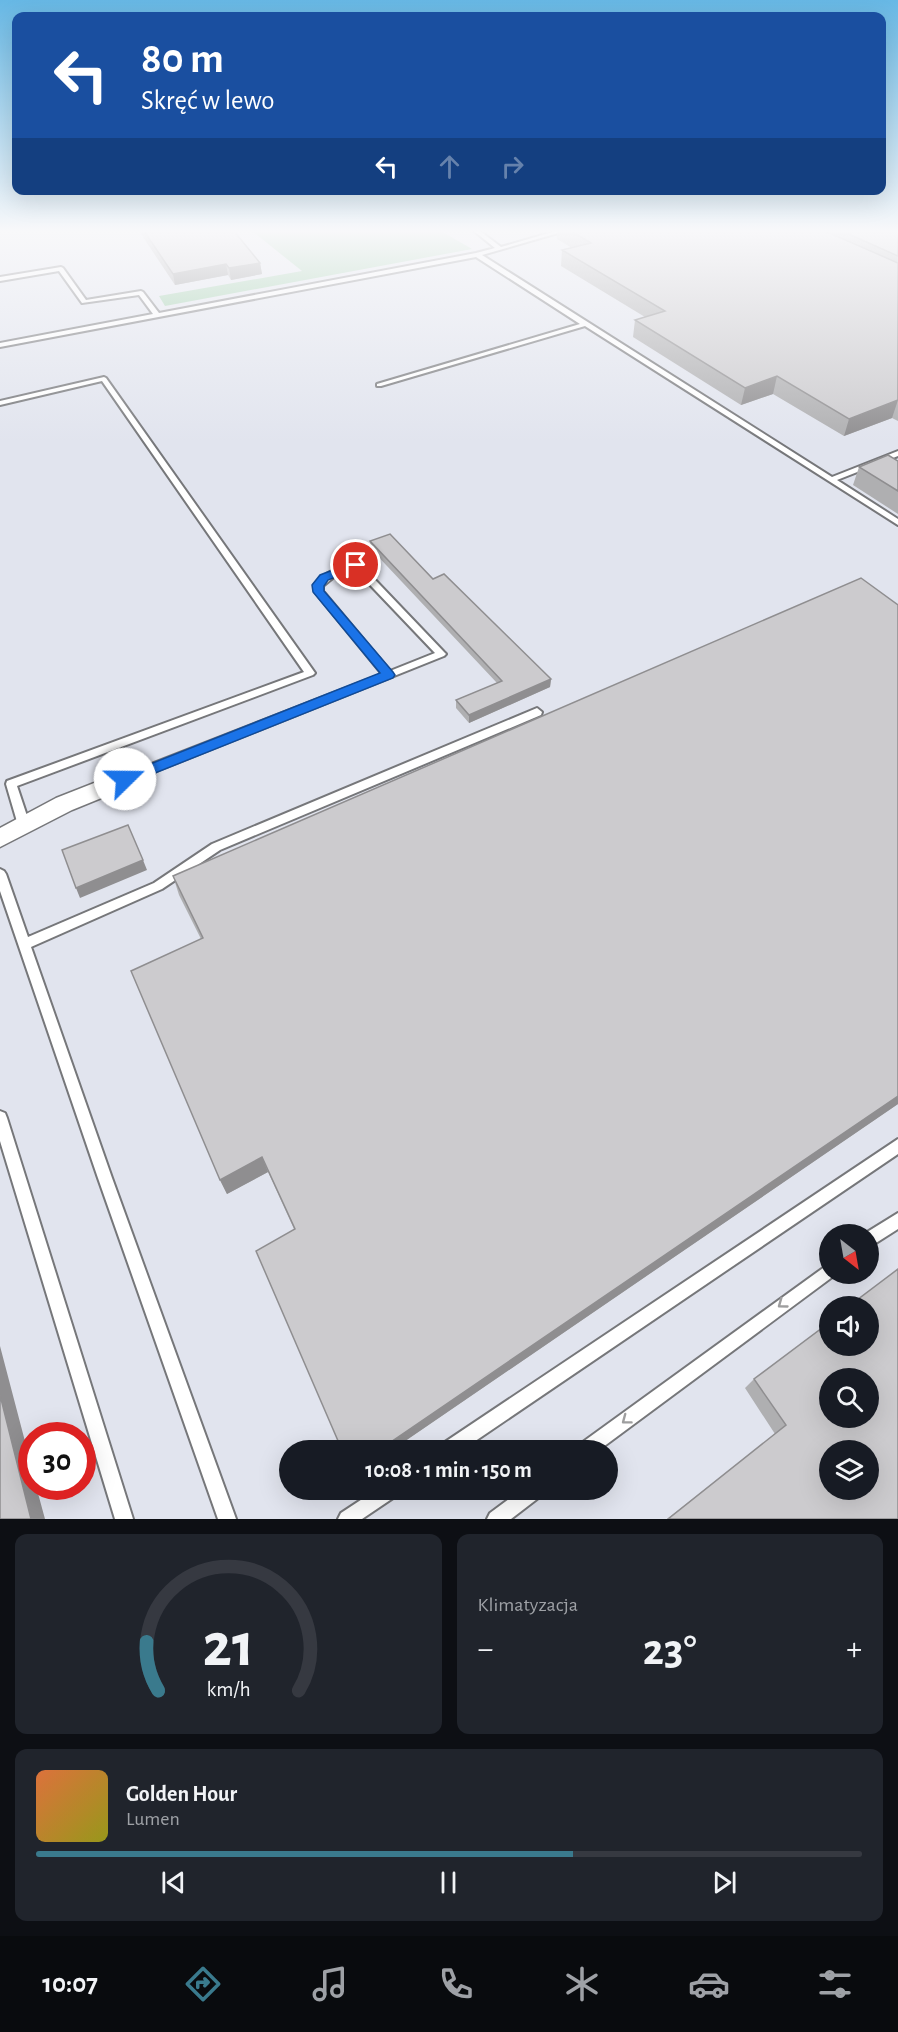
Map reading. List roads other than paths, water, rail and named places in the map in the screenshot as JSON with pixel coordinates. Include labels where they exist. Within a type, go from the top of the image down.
[{"type":"street","points":[[0,838],[64,804],[145,771]]},
{"type":"lane","points":[[148,302],[158,316]]},
{"type":"lane","points":[[0,345],[232,302]]},
{"type":"lane","points":[[551,302],[898,523]]},
{"type":"lane","points":[[379,385],[586,324]]},
{"type":"lane","points":[[0,403],[104,379],[310,673],[11,784],[24,825]]},
{"type":"lane","points":[[831,480],[898,453]]},
{"type":"lane","points":[[145,771],[388,675],[441,654],[356,565],[324,577],[318,585],[319,592],[388,675]]},
{"type":"lane","points":[[25,944],[158,886],[216,847],[537,712]]},
{"type":"lane","points":[[0,874],[109,1190],[227,1519]]},
{"type":"lane","points":[[0,1118],[124,1519]]},
{"type":"lane","points":[[463,1440],[898,1146]]},
{"type":"lane","points":[[879,1233],[898,1220]]},
{"type":"lane","points":[[600,1440],[819,1278]]},
{"type":"lane","points":[[347,1519],[375,1500]]},
{"type":"lane","points":[[496,1519],[522,1500]]}]
